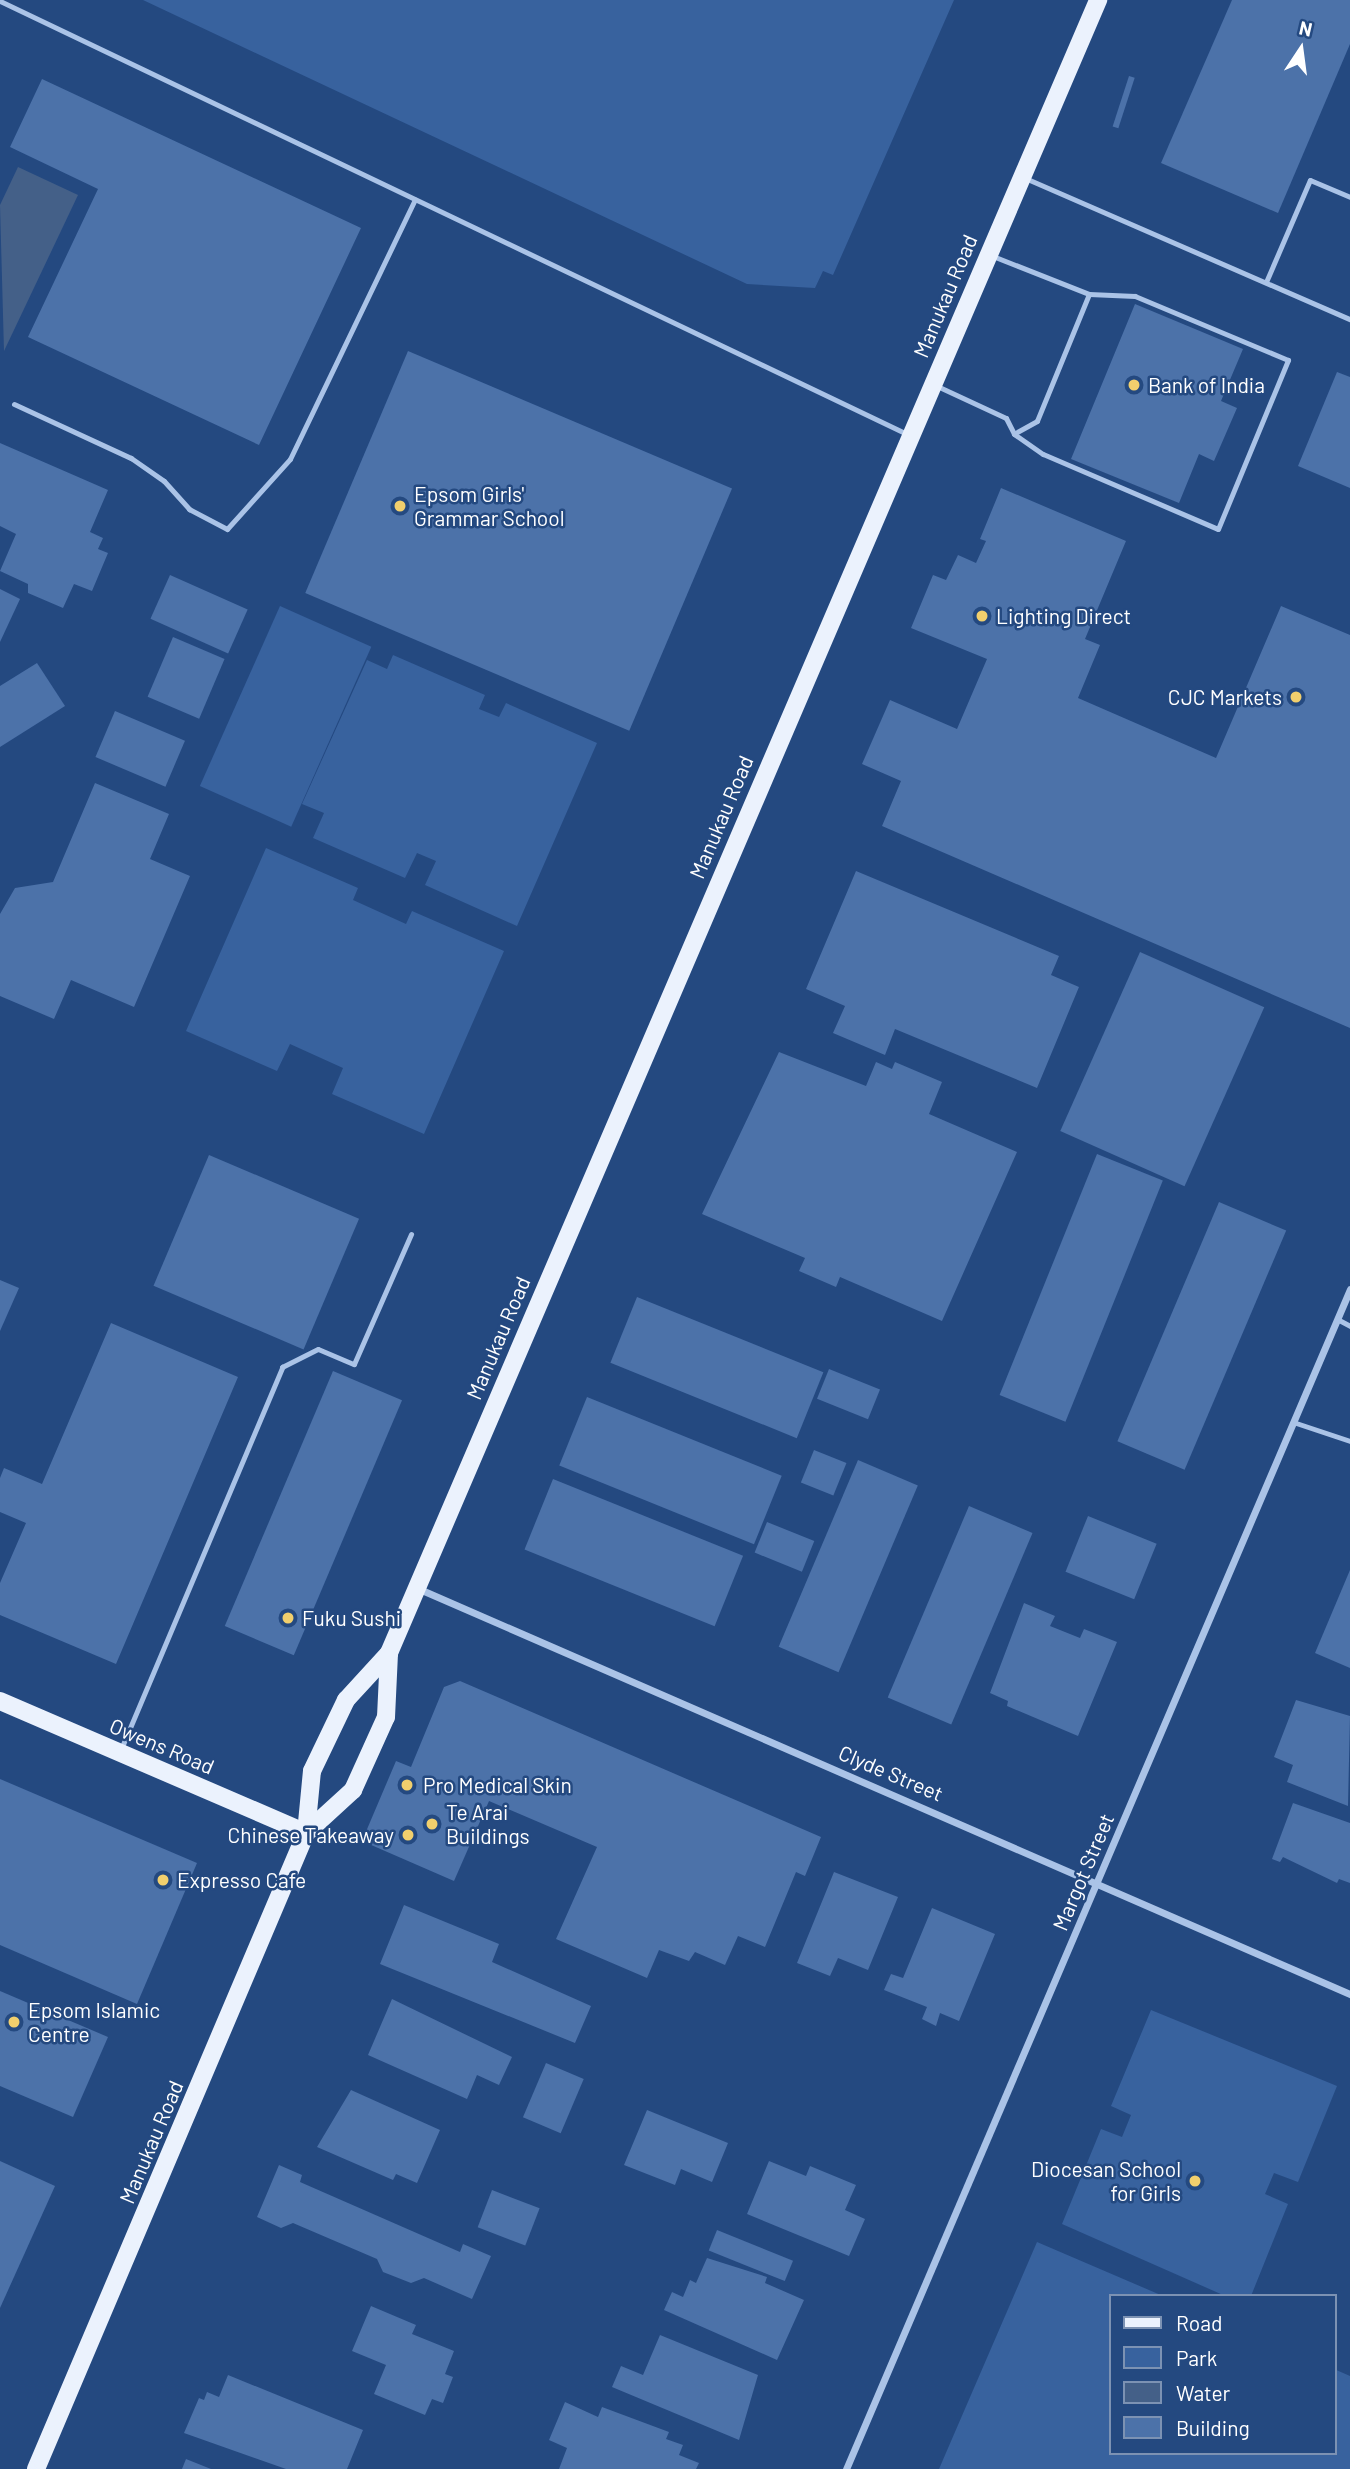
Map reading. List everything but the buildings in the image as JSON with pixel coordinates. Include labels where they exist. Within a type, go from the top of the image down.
[{"type":"main road","name":"Manukau Road","points":[[37,2469],[306,1833],[312,1771],[346,1700],[389,1653],[909,435],[1098,0]]},
{"type":"main road","name":"Manukau Road","points":[[306,1833],[354,1790],[386,1717],[389,1653]]},
{"type":"main road","name":"Owens Road","points":[[0,1701],[306,1833]]},
{"type":"street","name":"Margot Street","points":[[846,2469],[1350,1289]]},
{"type":"street","name":"Clyde Street","points":[[417,1588],[1098,1882],[1350,1994]]},
{"type":"lane","points":[[0,1],[909,435]]},
{"type":"lane","points":[[1021,177],[1350,319]]},
{"type":"lane","points":[[1266,282],[1310,180],[1350,197]]},
{"type":"lane","points":[[14,404],[131,458],[164,481],[189,509],[227,529],[290,459],[415,199]]},
{"type":"lane","points":[[932,383],[1006,418],[1014,434],[1043,454],[1218,529],[1288,360],[1135,296],[1089,294],[988,253]]},
{"type":"lane","points":[[1014,434],[1037,421],[1089,294]]},
{"type":"lane","points":[[120,1753],[282,1367],[318,1349],[354,1364],[411,1234]]},
{"type":"lane","points":[[1337,1319],[1350,1326]]},
{"type":"lane","points":[[1293,1422],[1350,1441]]},
{"type":"green space","points":[[143,0],[954,0],[833,275],[823,271],[815,288],[747,284]]},
{"type":"green space","points":[[280,606],[371,647],[291,827],[200,786]]},
{"type":"green space","points":[[393,655],[485,695],[479,709],[499,717],[506,703],[597,743],[517,926],[425,885],[436,861],[417,853],[405,878],[313,838],[324,813],[302,804],[367,660],[387,669]]},
{"type":"green space","points":[[266,848],[358,888],[353,900],[406,924],[412,911],[504,951],[424,1134],[332,1094],[343,1068],[290,1044],[277,1071],[186,1031]]},
{"type":"green space","points":[[1151,2010],[1337,2086],[1298,2182],[1274,2173],[1265,2194],[1288,2204],[1252,2294],[1221,2294],[1062,2224],[1101,2129],[1122,2137],[1131,2115],[1111,2106]]},
{"type":"green space","points":[[1037,2242],[1158,2294],[1108,2294],[1108,2455],[1336,2455],[1336,2370],[1350,2376],[1350,2469],[939,2469]]},
{"type":"water","points":[[18,167],[78,195],[4,351],[0,205]]},
{"type":"place","name":"Bank of India","points":[[1134,385]]},
{"type":"place","name":"Epsom Girls' Grammar School","points":[[400,506]]},
{"type":"place","name":"Lighting Direct","points":[[982,616]]},
{"type":"place","name":"CJC Markets","points":[[1296,697]]},
{"type":"place","name":"Fuku Sushi","points":[[288,1618]]},
{"type":"place","name":"Pro Medical Skin","points":[[407,1785]]},
{"type":"place","name":"Te Arai Buildings","points":[[432,1824]]},
{"type":"place","name":"Chinese Takeaway","points":[[408,1835]]},
{"type":"place","name":"Expresso Cafe","points":[[163,1880]]},
{"type":"place","name":"Epsom Islamic Centre","points":[[14,2022]]},
{"type":"place","name":"Diocesan School for Girls","points":[[1195,2181]]}]
